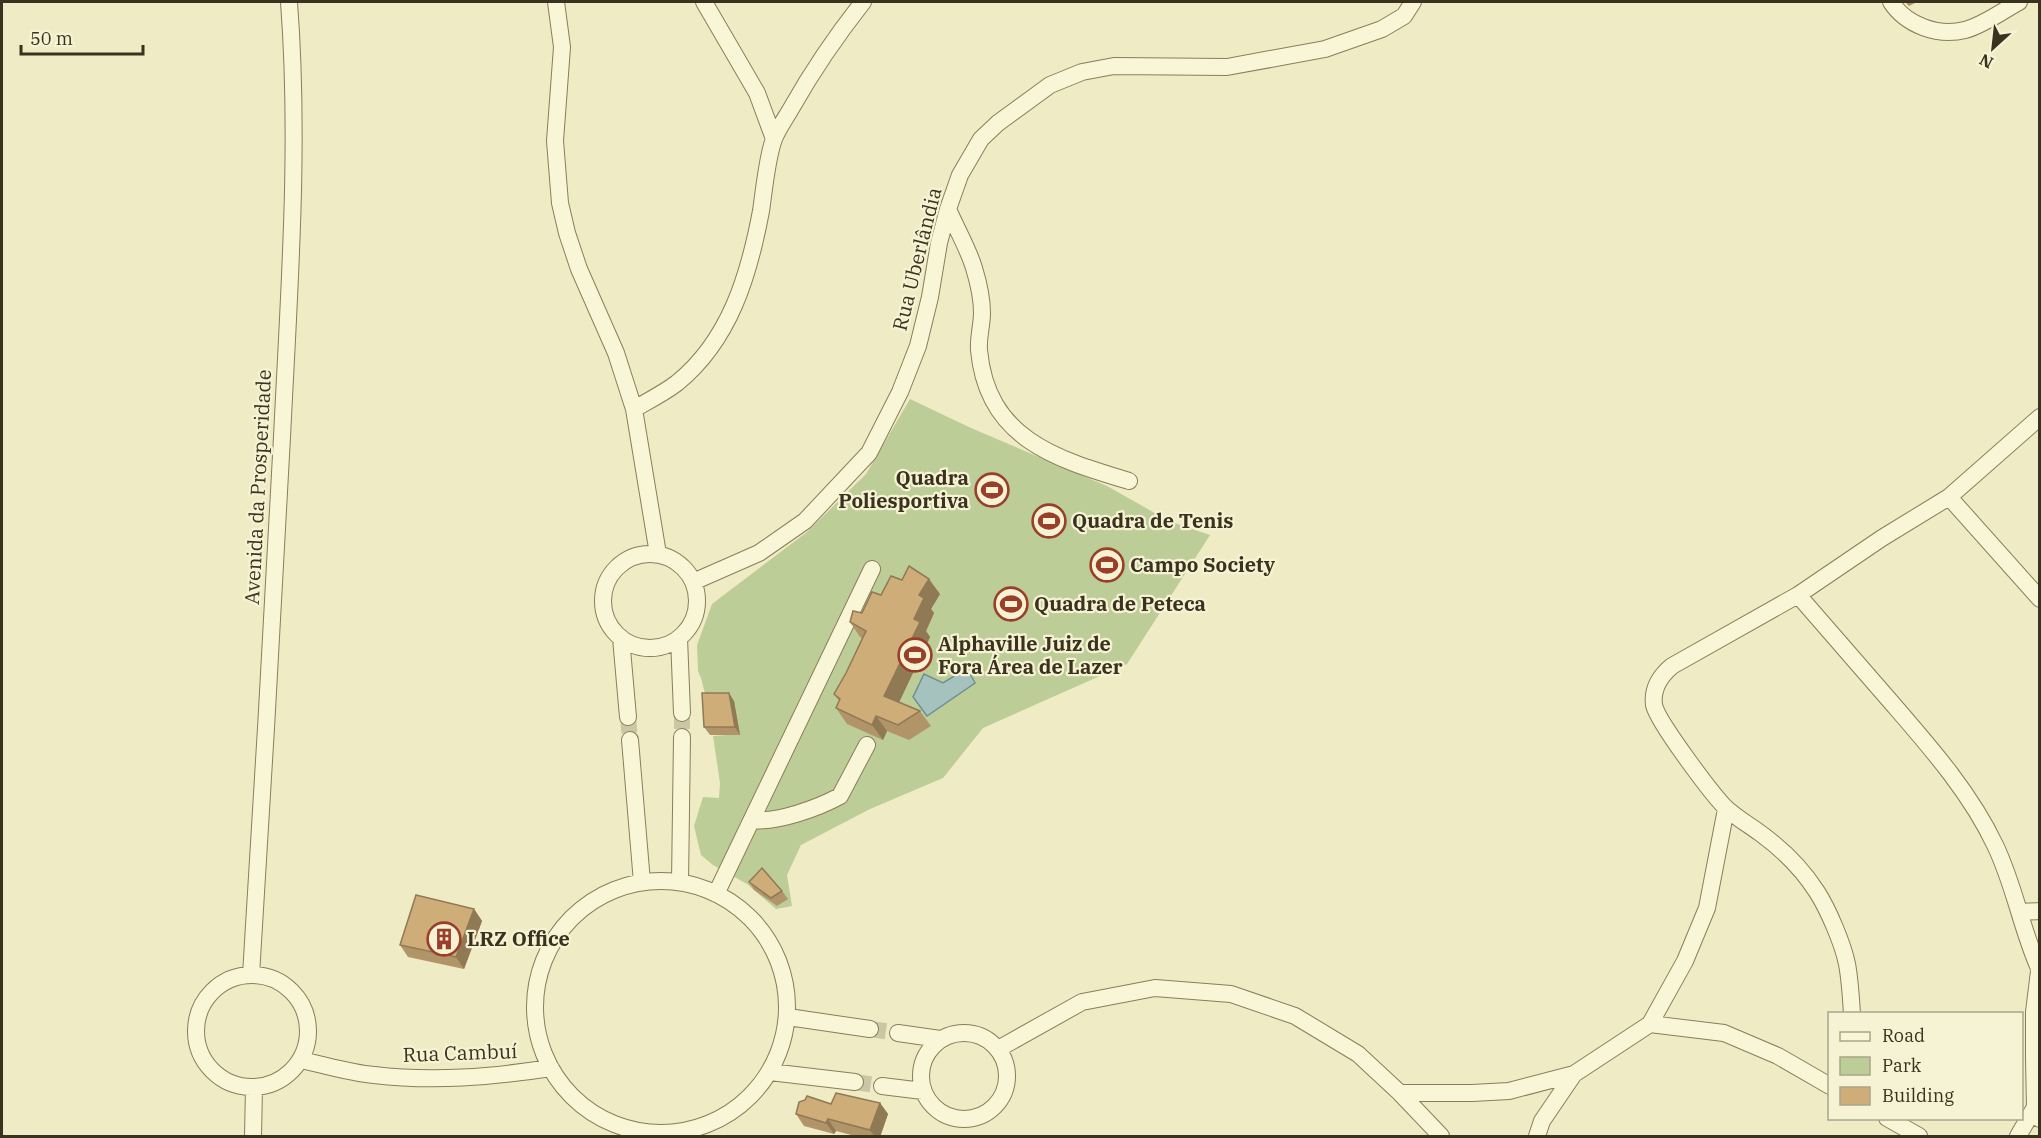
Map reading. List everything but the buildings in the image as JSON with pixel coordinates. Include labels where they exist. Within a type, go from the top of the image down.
[{"type":"street","name":"Avenida da Prosperidade","points":[[251,975],[264,780],[295,144],[289,2]]},
{"type":"street","points":[[556,2],[562,47],[555,141],[560,203],[579,269],[616,353],[634,409],[658,554]]},
{"type":"street","points":[[704,2],[757,93],[774,139]]},
{"type":"street","points":[[634,409],[675,385],[707,353],[727,322],[739,298],[754,248],[774,139],[808,79],[863,2]]},
{"type":"street","name":"Rua Uberlândia","points":[[693,582],[759,553],[805,521],[868,453],[900,392],[918,346],[948,209],[960,175],[981,139],[998,123],[1050,85],[1082,72],[1114,66],[1227,67],[1325,49],[1382,29],[1404,16],[1413,2]]},
{"type":"street","points":[[1891,2],[1912,23],[1949,32],[1965,30],[1980,24],[2019,2]]},
{"type":"street","points":[[948,209],[975,268],[982,312],[979,349],[987,387],[1003,418],[1021,435],[1044,451],[1128,482]]},
{"type":"street","points":[[1852,1012],[1846,962],[1828,912],[1818,892],[1785,854],[1726,809],[1666,730],[1654,704],[1655,689],[1660,678],[1672,666],[1798,595],[1882,538],[1949,497],[2040,417]]},
{"type":"street","points":[[1949,497],[2040,599]]},
{"type":"street","points":[[642,554],[658,554],[673,559],[685,569],[693,582],[697,597],[696,612],[690,627],[679,638],[666,645],[650,648],[635,646],[621,638],[610,627],[604,612],[602,597],[606,581],[615,568],[627,559],[642,554]]},
{"type":"street","points":[[716,894],[872,569]]},
{"type":"street","points":[[1798,595],[1948,771],[1980,817],[1995,846],[2020,912],[2029,945],[2039,965],[2034,1012],[2037,1113],[2018,1137]]},
{"type":"street","points":[[621,638],[628,717]]},
{"type":"street","points":[[679,638],[682,713]]},
{"type":"street","points":[[680,882],[682,737]]},
{"type":"street","points":[[630,740],[642,882]]},
{"type":"street","points":[[752,820],[782,817],[840,796],[867,745]]},
{"type":"street","points":[[1400,1093],[1509,1091],[1574,1074],[1650,1024],[1685,961],[1707,908],[1726,809]]},
{"type":"street","points":[[642,882],[680,882],[716,894],[747,915],[771,944],[784,979],[788,1017],[782,1046],[770,1072],[746,1101],[715,1122],[678,1132],[640,1132],[604,1120],[574,1098],[550,1068],[537,1030],[536,990],[547,951],[571,918],[604,895],[642,882]]},
{"type":"street","points":[[2020,912],[2040,911]]},
{"type":"street","points":[[251,975],[263,976],[280,982],[294,993],[304,1009],[308,1035],[301,1060],[290,1073],[276,1082],[243,1087],[226,1081],[212,1071],[201,1056],[196,1039],[196,1021],[202,1004],[213,990],[228,980],[251,975]]},
{"type":"street","points":[[998,1049],[1082,1002],[1155,988],[1231,994],[1295,1016],[1358,1054],[1400,1093],[1441,1137]]},
{"type":"street","points":[[788,1017],[870,1029]]},
{"type":"street","points":[[1650,1024],[1724,1033],[1778,1056],[1828,1085]]},
{"type":"street","points":[[968,1032],[982,1036],[998,1049],[1008,1070],[1007,1084],[994,1108],[982,1116],[968,1119],[954,1118],[941,1113],[930,1103],[923,1091],[922,1062],[929,1049],[940,1039],[953,1033],[968,1032]]},
{"type":"street","points":[[898,1033],[940,1039]]},
{"type":"street","name":"Rua Cambuí","points":[[301,1060],[372,1075],[435,1079],[490,1077],[550,1068]]},
{"type":"street","points":[[770,1072],[855,1083]]},
{"type":"street","points":[[1537,1137],[1542,1121],[1574,1074]]},
{"type":"street","points":[[882,1086],[923,1091]]},
{"type":"street","points":[[253,1137],[254,1087]]},
{"type":"street","points":[[1889,1120],[1919,1137]]},
{"type":"green space","name":"Alphaville Juiz de Fora Área de Lazer","points":[[910,399],[971,428],[1107,486],[1169,521],[1210,535],[1127,664],[983,728],[943,778],[870,809],[801,845],[787,875],[792,906],[776,909],[747,884],[713,865],[701,855],[694,826],[703,797],[719,798],[720,783],[713,736],[740,734],[707,701],[698,671],[697,645],[712,604],[807,532],[866,474]]},
{"type":"water","points":[[967,668],[975,683],[927,716],[913,697],[924,674],[943,683]]},
{"type":"tunnel","points":[[682,713],[682,737]]},
{"type":"tunnel","points":[[628,717],[630,740]]},
{"type":"tunnel","points":[[870,1029],[898,1033]]},
{"type":"tunnel","points":[[855,1082],[882,1086]]},
{"type":"place","name":"Quadra Poliesportiva","points":[[992,490]]},
{"type":"place","name":"Quadra de Tenis","points":[[1049,521]]},
{"type":"place","name":"Campo Society","points":[[1107,565]]},
{"type":"place","name":"Quadra de Peteca","points":[[1011,604]]},
{"type":"place","name":"Alphaville Juiz de Fora Área de Lazer","points":[[915,655]]},
{"type":"place","name":"LRZ Office","points":[[444,939]]}]
